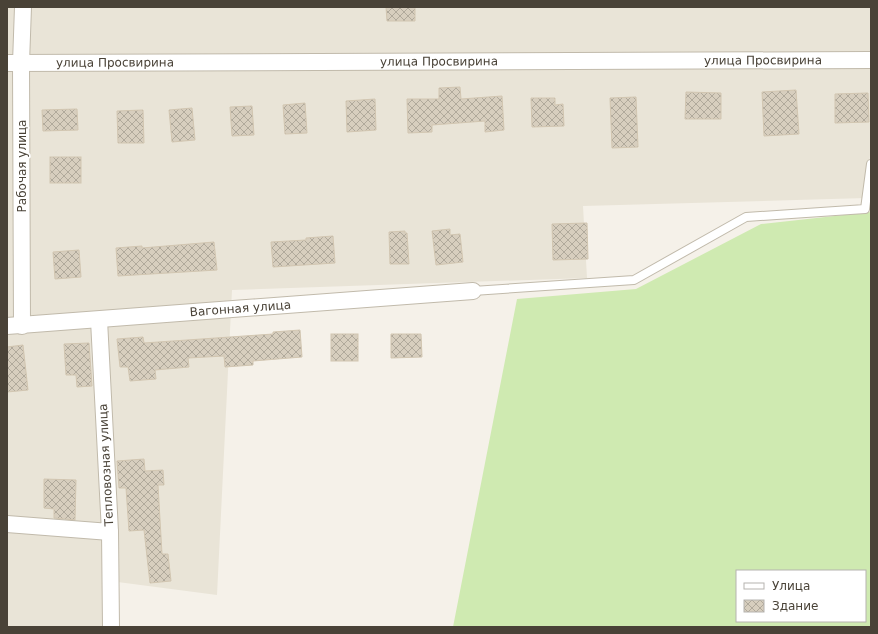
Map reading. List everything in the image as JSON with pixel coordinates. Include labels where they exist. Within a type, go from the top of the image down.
[{"type":"street","name":"Рабочая улица","points":[[15,326],[14,63],[23,7]]},
{"type":"street","name":"улица Просвирина","points":[[14,63],[871,60]]},
{"type":"street","name":"Вагонная улица","points":[[15,326],[473,291]]},
{"type":"street","name":"Тепловозная улица","points":[[7,524],[110,532],[99,320]]},
{"type":"street","points":[[110,532],[111,627]]},
{"type":"lane","points":[[473,291],[634,280],[746,217],[864,209],[871,164]]},
{"type":"shaded area","points":[[7,7],[871,7],[871,144],[866,198],[583,206],[587,278],[232,290],[217,595],[110,581],[111,627],[7,627]]},
{"type":"green space","points":[[871,212],[871,627],[453,627],[517,299],[636,289],[761,224]]},
{"type":"building","points":[[386,7],[415,7],[415,21],[387,21]]},
{"type":"building","points":[[460,87],[461,99],[502,96],[504,130],[485,132],[485,121],[432,125],[432,132],[408,133],[407,99],[439,99],[439,88]]},
{"type":"building","points":[[796,90],[799,134],[764,136],[762,92]]},
{"type":"building","points":[[686,92],[721,93],[721,119],[685,119]]},
{"type":"building","points":[[868,93],[869,122],[835,123],[835,94]]},
{"type":"building","points":[[636,97],[638,147],[612,148],[610,98]]},
{"type":"building","points":[[531,98],[555,98],[555,105],[563,104],[564,126],[532,127]]},
{"type":"building","points":[[375,99],[376,130],[347,132],[346,101]]},
{"type":"building","points":[[305,103],[307,133],[285,134],[283,105]]},
{"type":"building","points":[[252,106],[254,135],[232,136],[230,107]]},
{"type":"building","points":[[192,108],[195,140],[172,142],[169,110]]},
{"type":"building","points":[[77,109],[78,130],[43,131],[42,110]]},
{"type":"building","points":[[143,110],[144,143],[118,143],[117,111]]},
{"type":"building","points":[[50,157],[81,157],[81,183],[50,183]]},
{"type":"building","points":[[587,223],[588,259],[553,260],[552,224]]},
{"type":"building","points":[[450,229],[450,235],[460,234],[463,262],[436,265],[432,231]]},
{"type":"building","points":[[405,231],[405,233],[407,233],[409,264],[390,264],[389,232]]},
{"type":"building","points":[[333,236],[335,263],[273,267],[271,242],[306,240],[306,238]]},
{"type":"building","points":[[214,242],[217,270],[118,276],[116,248],[142,246],[142,248]]},
{"type":"building","points":[[79,250],[81,277],[55,279],[53,252]]},
{"type":"building","points":[[300,330],[302,357],[253,361],[253,365],[225,367],[224,356],[188,358],[189,367],[155,370],[156,379],[130,381],[128,367],[120,367],[117,339],[143,337],[144,343],[273,334],[273,332]]},
{"type":"building","points":[[331,334],[358,334],[358,361],[331,361]]},
{"type":"building","points":[[391,334],[421,334],[422,357],[391,358]]},
{"type":"building","points":[[89,343],[92,386],[77,387],[76,375],[66,375],[64,344]]},
{"type":"building","points":[[23,345],[28,390],[7,392],[7,347]]},
{"type":"building","points":[[144,459],[145,471],[163,470],[164,485],[158,485],[162,554],[168,554],[171,581],[150,583],[144,530],[129,531],[126,488],[119,488],[117,461]]},
{"type":"building","points":[[44,479],[76,480],[75,520],[54,518],[54,509],[44,508]]}]
